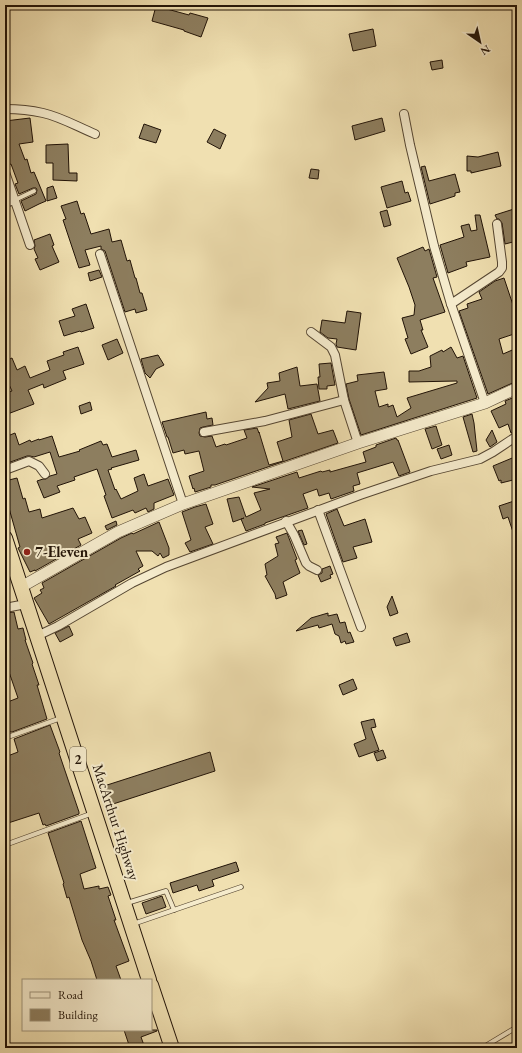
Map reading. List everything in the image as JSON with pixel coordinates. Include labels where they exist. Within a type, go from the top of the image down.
[{"type":"highway","name":"MacArthur Highway","points":[[5,538],[149,979]]},
{"type":"highway","points":[[152,988],[172,1048]]},
{"type":"street","points":[[5,109],[25,109],[44,113],[62,119],[95,134]]},
{"type":"street","points":[[404,114],[434,246],[451,304],[485,403]]},
{"type":"street","points":[[5,172],[30,244]]},
{"type":"street","points":[[5,203],[15,200]]},
{"type":"street","points":[[451,304],[499,272],[502,268],[497,224]]},
{"type":"street","points":[[100,254],[182,504]]},
{"type":"street","points":[[311,332],[331,347],[344,400],[358,443]]},
{"type":"street","points":[[21,587],[118,532],[182,504],[358,443],[485,403],[517,388]]},
{"type":"street","points":[[204,432],[265,421],[344,400]]},
{"type":"street","points":[[37,636],[58,626],[148,574],[286,521],[360,495],[431,471],[480,459],[517,436]]},
{"type":"street","points":[[5,470],[29,461],[39,466],[45,474]]},
{"type":"street","points":[[318,510],[361,627]]},
{"type":"street","points":[[286,521],[294,535],[306,563],[317,570]]},
{"type":"street","points":[[5,608],[26,604]]},
{"type":"lane","points":[[15,200],[34,191]]},
{"type":"lane","points":[[5,738],[64,717]]},
{"type":"lane","points":[[5,845],[95,812]]},
{"type":"lane","points":[[131,925],[241,887]]},
{"type":"lane","points":[[125,904],[166,891],[174,910]]},
{"type":"lane","points":[[482,1048],[517,1027]]},
{"type":"building","points":[[156,6],[189,15],[190,13],[208,18],[201,37],[184,30],[152,21]]},
{"type":"building","points":[[373,29],[376,46],[353,51],[349,34]]},
{"type":"building","points":[[442,60],[443,68],[432,70],[430,62]]},
{"type":"building","points":[[30,118],[33,142],[19,144],[25,160],[27,159],[31,173],[34,172],[46,201],[25,211],[21,201],[36,194],[37,190],[36,188],[33,188],[19,194],[15,184],[18,183],[11,164],[5,166],[5,121]]},
{"type":"building","points":[[382,118],[385,131],[355,140],[352,126]]},
{"type":"building","points":[[144,124],[161,130],[156,143],[139,138]]},
{"type":"building","points":[[214,129],[226,135],[220,149],[207,142]]},
{"type":"building","points":[[68,144],[69,173],[77,173],[77,181],[53,180],[53,163],[46,163],[46,145]]},
{"type":"building","points":[[498,152],[501,166],[471,173],[471,171],[467,171],[467,156],[478,157]]},
{"type":"building","points":[[425,166],[429,181],[455,174],[460,192],[455,193],[455,196],[430,204],[421,167]]},
{"type":"building","points":[[311,169],[319,170],[318,179],[309,178]]},
{"type":"building","points":[[402,181],[405,193],[408,192],[411,201],[387,208],[381,187]]},
{"type":"building","points":[[53,186],[57,198],[47,201],[47,188]]},
{"type":"building","points":[[77,201],[81,214],[84,213],[91,234],[109,229],[112,242],[121,240],[127,261],[130,260],[147,310],[136,313],[135,309],[125,312],[105,251],[101,249],[101,246],[85,250],[90,265],[79,268],[63,220],[66,219],[61,206]]},
{"type":"building","points":[[517,208],[517,241],[505,244],[502,223],[495,215]]},
{"type":"building","points":[[387,210],[391,225],[384,227],[380,212]]},
{"type":"building","points":[[475,215],[480,215],[490,257],[466,262],[467,266],[448,273],[440,245],[464,237],[461,226],[469,224],[471,231],[477,230]]},
{"type":"building","points":[[50,234],[54,245],[52,246],[59,262],[40,270],[35,259],[38,258],[34,249],[34,240]]},
{"type":"building","points":[[423,247],[425,251],[429,249],[437,277],[433,278],[445,312],[420,320],[423,330],[421,330],[428,347],[411,354],[405,339],[408,338],[402,318],[414,315],[415,305],[397,258]]},
{"type":"building","points":[[99,270],[102,277],[90,281],[88,273]]},
{"type":"building","points":[[504,278],[517,317],[517,333],[499,339],[503,354],[517,348],[517,381],[488,394],[459,311],[468,308],[467,304],[482,299],[479,292],[495,281]]},
{"type":"building","points":[[86,304],[94,328],[64,336],[59,321],[75,316],[72,309]]},
{"type":"building","points":[[347,311],[361,313],[356,350],[337,347],[337,339],[328,338],[320,332],[322,320],[345,323]]},
{"type":"building","points":[[117,339],[123,353],[108,360],[102,345]]},
{"type":"building","points":[[78,347],[84,364],[63,371],[66,379],[44,388],[43,384],[28,390],[34,404],[5,415],[5,393],[12,391],[5,376],[5,361],[12,358],[17,370],[25,366],[30,378],[50,370],[47,361],[64,355],[63,352]]},
{"type":"building","points":[[451,347],[457,358],[463,356],[477,398],[361,435],[349,399],[346,384],[358,381],[357,375],[384,372],[387,389],[375,391],[379,407],[388,404],[388,407],[393,405],[397,417],[411,408],[407,398],[457,383],[457,381],[409,382],[409,371],[419,371],[431,367],[430,356],[442,350],[443,352]]},
{"type":"building","points":[[158,355],[164,365],[156,369],[150,378],[145,373],[141,359]]},
{"type":"building","points":[[331,363],[335,385],[327,386],[327,389],[319,389],[319,364]]},
{"type":"building","points":[[297,367],[300,386],[317,384],[320,401],[288,409],[285,394],[255,402],[268,388],[267,383],[280,381],[279,373]]},
{"type":"building","points":[[517,396],[517,431],[511,433],[508,424],[499,428],[491,411],[506,404],[505,401]]},
{"type":"building","points":[[90,402],[92,410],[81,414],[79,406]]},
{"type":"building","points":[[206,412],[207,419],[212,418],[213,425],[200,428],[200,436],[212,436],[216,447],[247,438],[244,430],[257,428],[269,465],[283,461],[277,442],[292,437],[289,420],[311,414],[318,434],[333,430],[338,443],[215,485],[211,485],[211,487],[195,492],[189,476],[204,471],[199,451],[185,454],[184,450],[173,453],[162,422]]},
{"type":"building","points":[[472,414],[477,451],[473,452],[463,417]]},
{"type":"building","points":[[436,426],[442,445],[432,449],[425,429]]},
{"type":"building","points":[[492,430],[497,442],[490,447],[486,440]]},
{"type":"building","points":[[15,433],[19,445],[30,440],[31,442],[52,436],[59,457],[80,451],[79,450],[101,441],[103,445],[107,444],[112,457],[136,450],[139,460],[108,470],[115,490],[116,489],[121,499],[138,491],[134,478],[144,474],[148,486],[168,479],[174,495],[154,503],[154,509],[148,512],[146,508],[135,513],[133,510],[112,518],[104,496],[106,495],[97,469],[74,477],[75,480],[57,486],[60,492],[44,498],[37,481],[57,474],[50,452],[34,457],[27,456],[5,464],[5,437]]},
{"type":"building","points":[[396,438],[398,440],[410,472],[399,476],[393,462],[357,473],[360,484],[353,486],[354,491],[331,499],[329,493],[319,496],[317,489],[303,494],[308,508],[246,531],[241,519],[233,522],[227,499],[239,497],[246,517],[261,510],[254,493],[270,489],[252,487],[297,472],[299,478],[321,471],[330,470],[330,472],[366,462],[363,452],[376,447],[376,445]]},
{"type":"building","points":[[449,445],[452,455],[441,459],[437,449]]},
{"type":"building","points":[[517,456],[517,479],[501,483],[501,480],[499,481],[493,466]]},
{"type":"building","points":[[17,478],[23,499],[25,498],[29,512],[40,509],[42,518],[73,508],[79,519],[85,517],[92,533],[78,539],[81,545],[35,571],[30,572],[18,548],[20,547],[5,494],[5,481]]},
{"type":"building","points":[[517,500],[516,541],[508,517],[503,519],[499,506]]},
{"type":"building","points":[[206,504],[213,524],[205,527],[213,544],[190,552],[185,543],[191,540],[182,512]]},
{"type":"building","points":[[337,509],[344,526],[365,519],[372,542],[353,547],[357,558],[343,562],[326,514]]},
{"type":"building","points":[[116,521],[117,525],[107,530],[105,526]]},
{"type":"building","points":[[159,522],[169,548],[169,555],[163,558],[160,553],[158,556],[152,551],[136,551],[143,566],[138,569],[140,571],[49,624],[34,598],[42,593],[40,590],[44,588],[42,583],[121,538]]},
{"type":"building","points":[[302,530],[307,544],[304,545],[298,531]]},
{"type":"building","points":[[287,533],[297,559],[295,560],[300,573],[283,582],[287,595],[276,599],[275,594],[265,576],[267,575],[265,564],[278,556],[275,544],[279,543],[276,537]]},
{"type":"building","points":[[330,566],[333,574],[330,575],[331,578],[321,582],[318,575],[322,573],[322,569]]},
{"type":"building","points":[[392,596],[398,613],[390,616],[387,607]]},
{"type":"building","points":[[14,612],[18,629],[23,628],[47,719],[10,732],[5,716],[5,703],[18,698],[5,656],[5,651],[8,650],[5,637],[5,613]]},
{"type":"building","points":[[328,613],[328,616],[337,614],[340,623],[345,622],[348,633],[350,632],[354,642],[346,644],[345,641],[341,643],[339,636],[335,634],[332,624],[319,628],[318,625],[296,631],[311,618]]},
{"type":"building","points":[[69,626],[73,635],[60,642],[55,633]]},
{"type":"building","points":[[407,633],[410,642],[396,646],[393,638]]},
{"type":"building","points":[[353,679],[357,689],[343,695],[339,685]]},
{"type":"building","points":[[374,719],[376,727],[371,728],[379,750],[359,757],[354,744],[366,739],[361,722]]},
{"type":"building","points":[[50,725],[79,814],[46,826],[45,824],[43,825],[39,813],[5,824],[5,757],[18,752],[14,739]]},
{"type":"building","points":[[383,750],[386,758],[377,761],[374,753]]},
{"type":"building","points":[[210,752],[215,771],[110,805],[104,786]]},
{"type":"building","points":[[81,821],[96,868],[80,874],[84,889],[99,886],[99,889],[108,887],[111,895],[108,896],[116,920],[114,920],[129,961],[116,966],[121,979],[97,979],[82,940],[69,897],[67,898],[64,883],[48,833]]},
{"type":"building","points":[[236,862],[239,871],[212,880],[214,886],[199,891],[197,885],[173,893],[170,883]]},
{"type":"building","points":[[162,896],[166,907],[146,914],[142,903]]},
{"type":"building","points":[[157,1030],[141,1037],[145,1048],[130,1048],[124,1031]]},
{"type":"place","name":"7-Eleven","points":[[27,552]]}]
